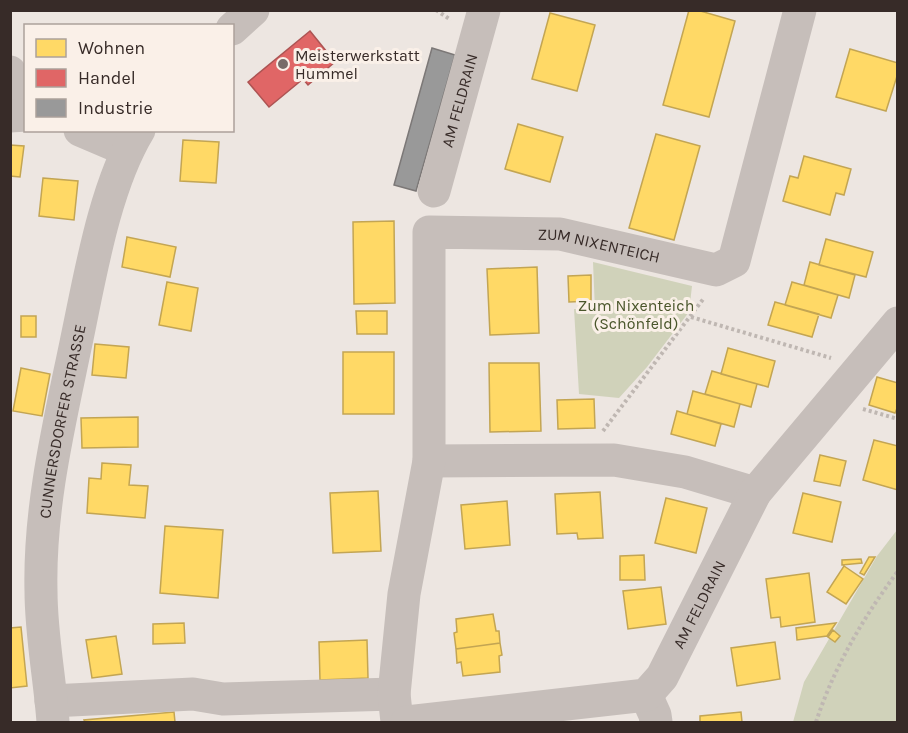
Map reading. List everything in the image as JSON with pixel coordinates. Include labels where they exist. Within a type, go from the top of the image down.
[{"type":"street","points":[[234,27],[253,10]]},
{"type":"street","name":"AM FELDRAIN","points":[[434,190],[484,10]]},
{"type":"street","points":[[708,268],[716,270],[734,261],[800,10]]},
{"type":"street","points":[[10,72],[24,94]]},
{"type":"street","points":[[91,132],[133,140]]},
{"type":"street","name":"CUNNERSDORFER STRASSE","points":[[52,712],[41,592],[42,524],[55,445],[104,218],[133,140]]},
{"type":"street","name":"ZUM NIXENTEICH","points":[[400,713],[404,594],[429,461],[429,232],[560,234],[708,268]]},
{"type":"street","name":"AM FELDRAIN","points":[[52,712],[193,694],[224,699],[400,713],[651,709],[662,677],[755,493],[897,323]]},
{"type":"street","points":[[429,461],[614,460],[685,472],[755,493]]},
{"type":"path","points":[[581,460],[705,297],[708,268]]},
{"type":"path","points":[[691,317],[861,367]]},
{"type":"path","points":[[816,723],[827,688],[868,611],[897,571]]},
{"type":"green space","name":"Zum Nixenteich (Schönfeld)","points":[[593,262],[692,286],[689,312],[647,367],[619,398],[579,394],[574,309],[595,310]]},
{"type":"green space","points":[[897,530],[897,722],[793,722],[804,682],[877,556]]},
{"type":"building: Wohnen","points":[[689,10],[697,10],[735,21],[709,117],[663,105]]},
{"type":"building: Wohnen","points":[[550,13],[595,25],[577,91],[532,79]]},
{"type":"building: Wohnen","points":[[850,49],[898,63],[898,73],[886,111],[836,97]]},
{"type":"building: Wohnen","points":[[518,124],[563,137],[550,182],[505,169]]},
{"type":"building: Wohnen","points":[[656,134],[700,146],[674,240],[629,228]]},
{"type":"building: Wohnen","points":[[183,140],[219,142],[216,183],[180,181]]},
{"type":"building: Wohnen","points":[[10,145],[24,146],[20,177],[10,176]]},
{"type":"building: Wohnen","points":[[804,156],[851,169],[844,195],[836,193],[830,215],[783,201],[790,176],[798,178]]},
{"type":"building: Wohnen","points":[[43,178],[78,181],[74,220],[39,216]]},
{"type":"building: Wohnen","points":[[394,221],[395,303],[354,304],[353,222]]},
{"type":"building: Wohnen","points":[[127,237],[176,247],[170,277],[122,267]]},
{"type":"building: Wohnen","points":[[826,239],[873,252],[866,277],[819,265]]},
{"type":"building: Wohnen","points":[[810,262],[855,275],[849,298],[804,285]]},
{"type":"building: Wohnen","points":[[537,267],[539,333],[490,335],[487,269]]},
{"type":"building: Wohnen","points":[[591,275],[591,301],[569,302],[568,276]]},
{"type":"building: Wohnen","points":[[167,282],[198,288],[191,331],[159,325]]},
{"type":"building: Wohnen","points":[[792,282],[838,295],[831,318],[785,305]]},
{"type":"building: Wohnen","points":[[775,302],[819,314],[812,337],[768,325]]},
{"type":"building: Wohnen","points":[[356,311],[387,311],[387,334],[357,334]]},
{"type":"building: Wohnen","points":[[21,316],[36,316],[36,337],[21,337]]},
{"type":"building: Wohnen","points":[[95,344],[129,347],[126,378],[92,375]]},
{"type":"building: Wohnen","points":[[728,348],[775,361],[768,387],[721,374]]},
{"type":"building: Wohnen","points":[[343,352],[394,352],[394,414],[343,414]]},
{"type":"building: Wohnen","points":[[489,363],[539,363],[541,431],[490,432]]},
{"type":"building: Wohnen","points":[[21,368],[50,374],[42,416],[13,411]]},
{"type":"building: Wohnen","points":[[712,371],[757,384],[751,407],[705,394]]},
{"type":"building: Wohnen","points":[[877,377],[898,383],[898,406],[895,413],[869,405]]},
{"type":"building: Wohnen","points":[[693,391],[740,404],[734,427],[687,414]]},
{"type":"building: Wohnen","points":[[594,399],[595,428],[558,429],[557,400]]},
{"type":"building: Wohnen","points":[[677,411],[721,424],[715,446],[671,434]]},
{"type":"building: Wohnen","points":[[138,417],[138,447],[82,448],[81,418]]},
{"type":"building: Wohnen","points":[[874,440],[898,446],[898,490],[863,480]]},
{"type":"building: Wohnen","points":[[820,455],[846,461],[840,486],[814,481]]},
{"type":"building: Wohnen","points":[[102,463],[131,465],[129,485],[148,486],[145,518],[87,513],[89,478],[101,479]]},
{"type":"building: Wohnen","points":[[378,491],[381,551],[333,553],[330,493]]},
{"type":"building: Wohnen","points":[[600,492],[603,538],[578,539],[577,533],[557,534],[555,494]]},
{"type":"building: Wohnen","points":[[803,493],[841,502],[832,542],[793,533]]},
{"type":"building: Wohnen","points":[[666,498],[707,508],[696,553],[655,543]]},
{"type":"building: Wohnen","points":[[507,501],[510,545],[465,549],[461,505]]},
{"type":"building: Wohnen","points":[[165,526],[223,530],[218,598],[160,593]]},
{"type":"building: Wohnen","points":[[644,555],[645,580],[620,580],[620,556]]},
{"type":"building: Wohnen","points":[[869,557],[875,557],[864,575],[860,573]]},
{"type":"building: Wohnen","points":[[861,559],[862,563],[842,565],[842,560]]},
{"type":"building: Wohnen","points":[[844,566],[863,579],[846,604],[827,592]]},
{"type":"building: Wohnen","points":[[809,573],[815,622],[781,627],[780,617],[771,618],[766,579]]},
{"type":"building: Wohnen","points":[[661,587],[666,624],[628,629],[623,591]]},
{"type":"building: Wohnen","points":[[493,614],[496,631],[499,631],[500,643],[456,649],[454,633],[457,632],[456,619]]},
{"type":"building: Wohnen","points":[[184,623],[185,643],[153,644],[153,624]]},
{"type":"building: Wohnen","points":[[836,623],[827,636],[797,640],[796,628]]},
{"type":"building: Wohnen","points":[[21,627],[27,686],[10,688],[10,628]]},
{"type":"building: Wohnen","points":[[833,630],[840,636],[835,642],[828,637]]},
{"type":"building: Wohnen","points":[[116,636],[122,674],[92,678],[86,640]]},
{"type":"building: Wohnen","points":[[367,640],[368,678],[320,680],[319,642]]},
{"type":"building: Wohnen","points":[[775,642],[780,679],[737,686],[731,648]]},
{"type":"building: Wohnen","points":[[500,643],[502,655],[499,656],[500,672],[463,676],[461,662],[457,663],[456,649]]},
{"type":"building: Wohnen","points":[[174,712],[175,722],[85,722],[84,720]]},
{"type":"building: Wohnen","points":[[741,712],[742,722],[700,722],[700,716]]},
{"type":"building: Handel","points":[[310,31],[335,62],[308,85],[303,79],[269,107],[248,82]]},
{"type":"building: Industrie","points":[[432,48],[455,55],[416,191],[394,185]]},
{"type":"place","name":"Meisterwerkstatt Hummel","points":[[283,64]]}]
